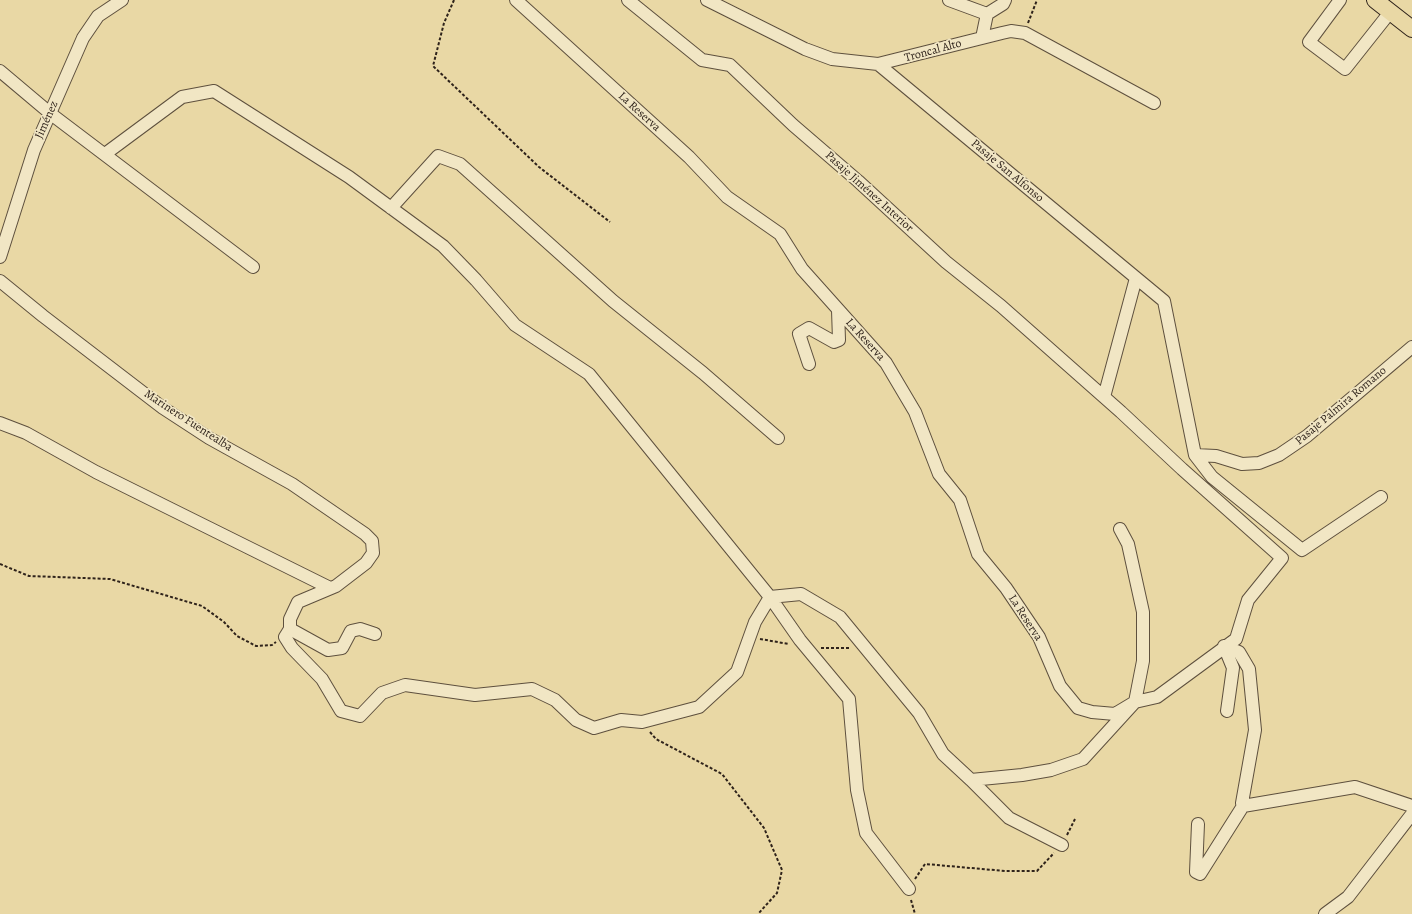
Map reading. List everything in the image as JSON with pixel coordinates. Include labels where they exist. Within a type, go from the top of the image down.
[{"type":"main road","points":[[1375,0],[1386,6],[1412,29]]},
{"type":"street","name":"Jiménez","points":[[0,257],[34,150],[75,56],[91,24],[105,10],[122,0]]},
{"type":"street","name":"La Reserva","points":[[516,0],[689,157],[727,197],[780,234],[802,269],[886,363],[915,412],[939,474],[960,500],[978,554],[1006,588],[1039,637],[1060,686],[1078,708],[1092,712],[1115,714],[1135,702],[1157,697],[1224,646]]},
{"type":"street","name":"Pasaje Jiménez Interior","points":[[628,0],[702,60],[730,65],[793,125],[858,181],[946,262],[1001,306],[1104,397],[1182,470],[1282,558],[1248,600],[1236,639],[1224,646]]},
{"type":"street","name":"Troncal Alto","points":[[707,0],[805,50],[832,59],[878,64],[1011,31],[1025,33],[1154,103]]},
{"type":"street","points":[[949,0],[987,14]]},
{"type":"street","points":[[1340,0],[1309,42],[1345,69],[1386,6]]},
{"type":"street","points":[[982,38],[987,14],[1007,1]]},
{"type":"street","name":"Pasaje San Alfonso","points":[[878,64],[1164,301],[1195,455]]},
{"type":"street","points":[[0,71],[51,114],[253,267]]},
{"type":"street","points":[[105,154],[182,97],[214,91],[349,177],[443,246],[476,280],[515,326],[589,374],[770,597],[800,640],[849,699],[857,790],[866,833],[909,889]]},
{"type":"street","points":[[390,208],[438,156],[460,164],[613,301],[703,373],[778,438]]},
{"type":"street","points":[[1104,397],[1136,278]]},
{"type":"street","name":"Marinero Fuentealba","points":[[0,281],[163,408],[209,438],[292,484],[365,534],[372,541],[373,553],[366,563],[330,588]]},
{"type":"street","points":[[809,364],[799,334],[809,328],[834,342],[839,340],[838,310]]},
{"type":"street","name":"Pasaje Palmira Romano","points":[[1195,455],[1216,456],[1242,464],[1259,463],[1279,455],[1318,427],[1412,347]]},
{"type":"street","points":[[0,423],[26,433],[96,472],[330,588]]},
{"type":"street","points":[[1195,455],[1212,477],[1302,550],[1381,498]]},
{"type":"street","points":[[971,780],[1022,775],[1051,770],[1084,759],[1135,702],[1143,661],[1143,612],[1128,544],[1120,529]]},
{"type":"street","points":[[330,588],[298,602],[290,619],[288,633],[292,648],[322,679],[341,711],[360,716],[382,693],[405,685],[476,695],[532,690],[555,700],[576,720],[594,728],[621,720],[642,722],[699,707],[736,672],[755,622],[770,597]]},
{"type":"street","points":[[770,597],[800,594],[840,617],[919,713],[943,754],[1009,818],[1062,845]]},
{"type":"street","points":[[288,633],[328,650],[342,648],[351,631],[360,629],[375,634]]},
{"type":"street","points":[[1224,646],[1233,668],[1227,711]]},
{"type":"street","points":[[1198,824],[1196,872],[1200,874],[1243,806],[1242,803],[1255,730],[1249,669],[1239,652],[1224,646]]},
{"type":"street","points":[[1243,806],[1355,788],[1412,806]]},
{"type":"street","points":[[1325,914],[1348,896],[1412,814]]},
{"type":"path","points":[[454,0],[444,23],[433,66],[539,167],[610,222]]},
{"type":"path","points":[[1025,33],[1037,0]]},
{"type":"path","points":[[0,564],[29,576],[110,579],[202,606],[224,622],[237,636],[256,646],[272,645],[288,633]]},
{"type":"path","points":[[642,722],[656,739],[722,774],[764,828],[782,870],[777,893],[758,914]]},
{"type":"path","points":[[915,914],[909,889],[925,864],[1005,871],[1037,871],[1062,845],[1075,819]]}]
